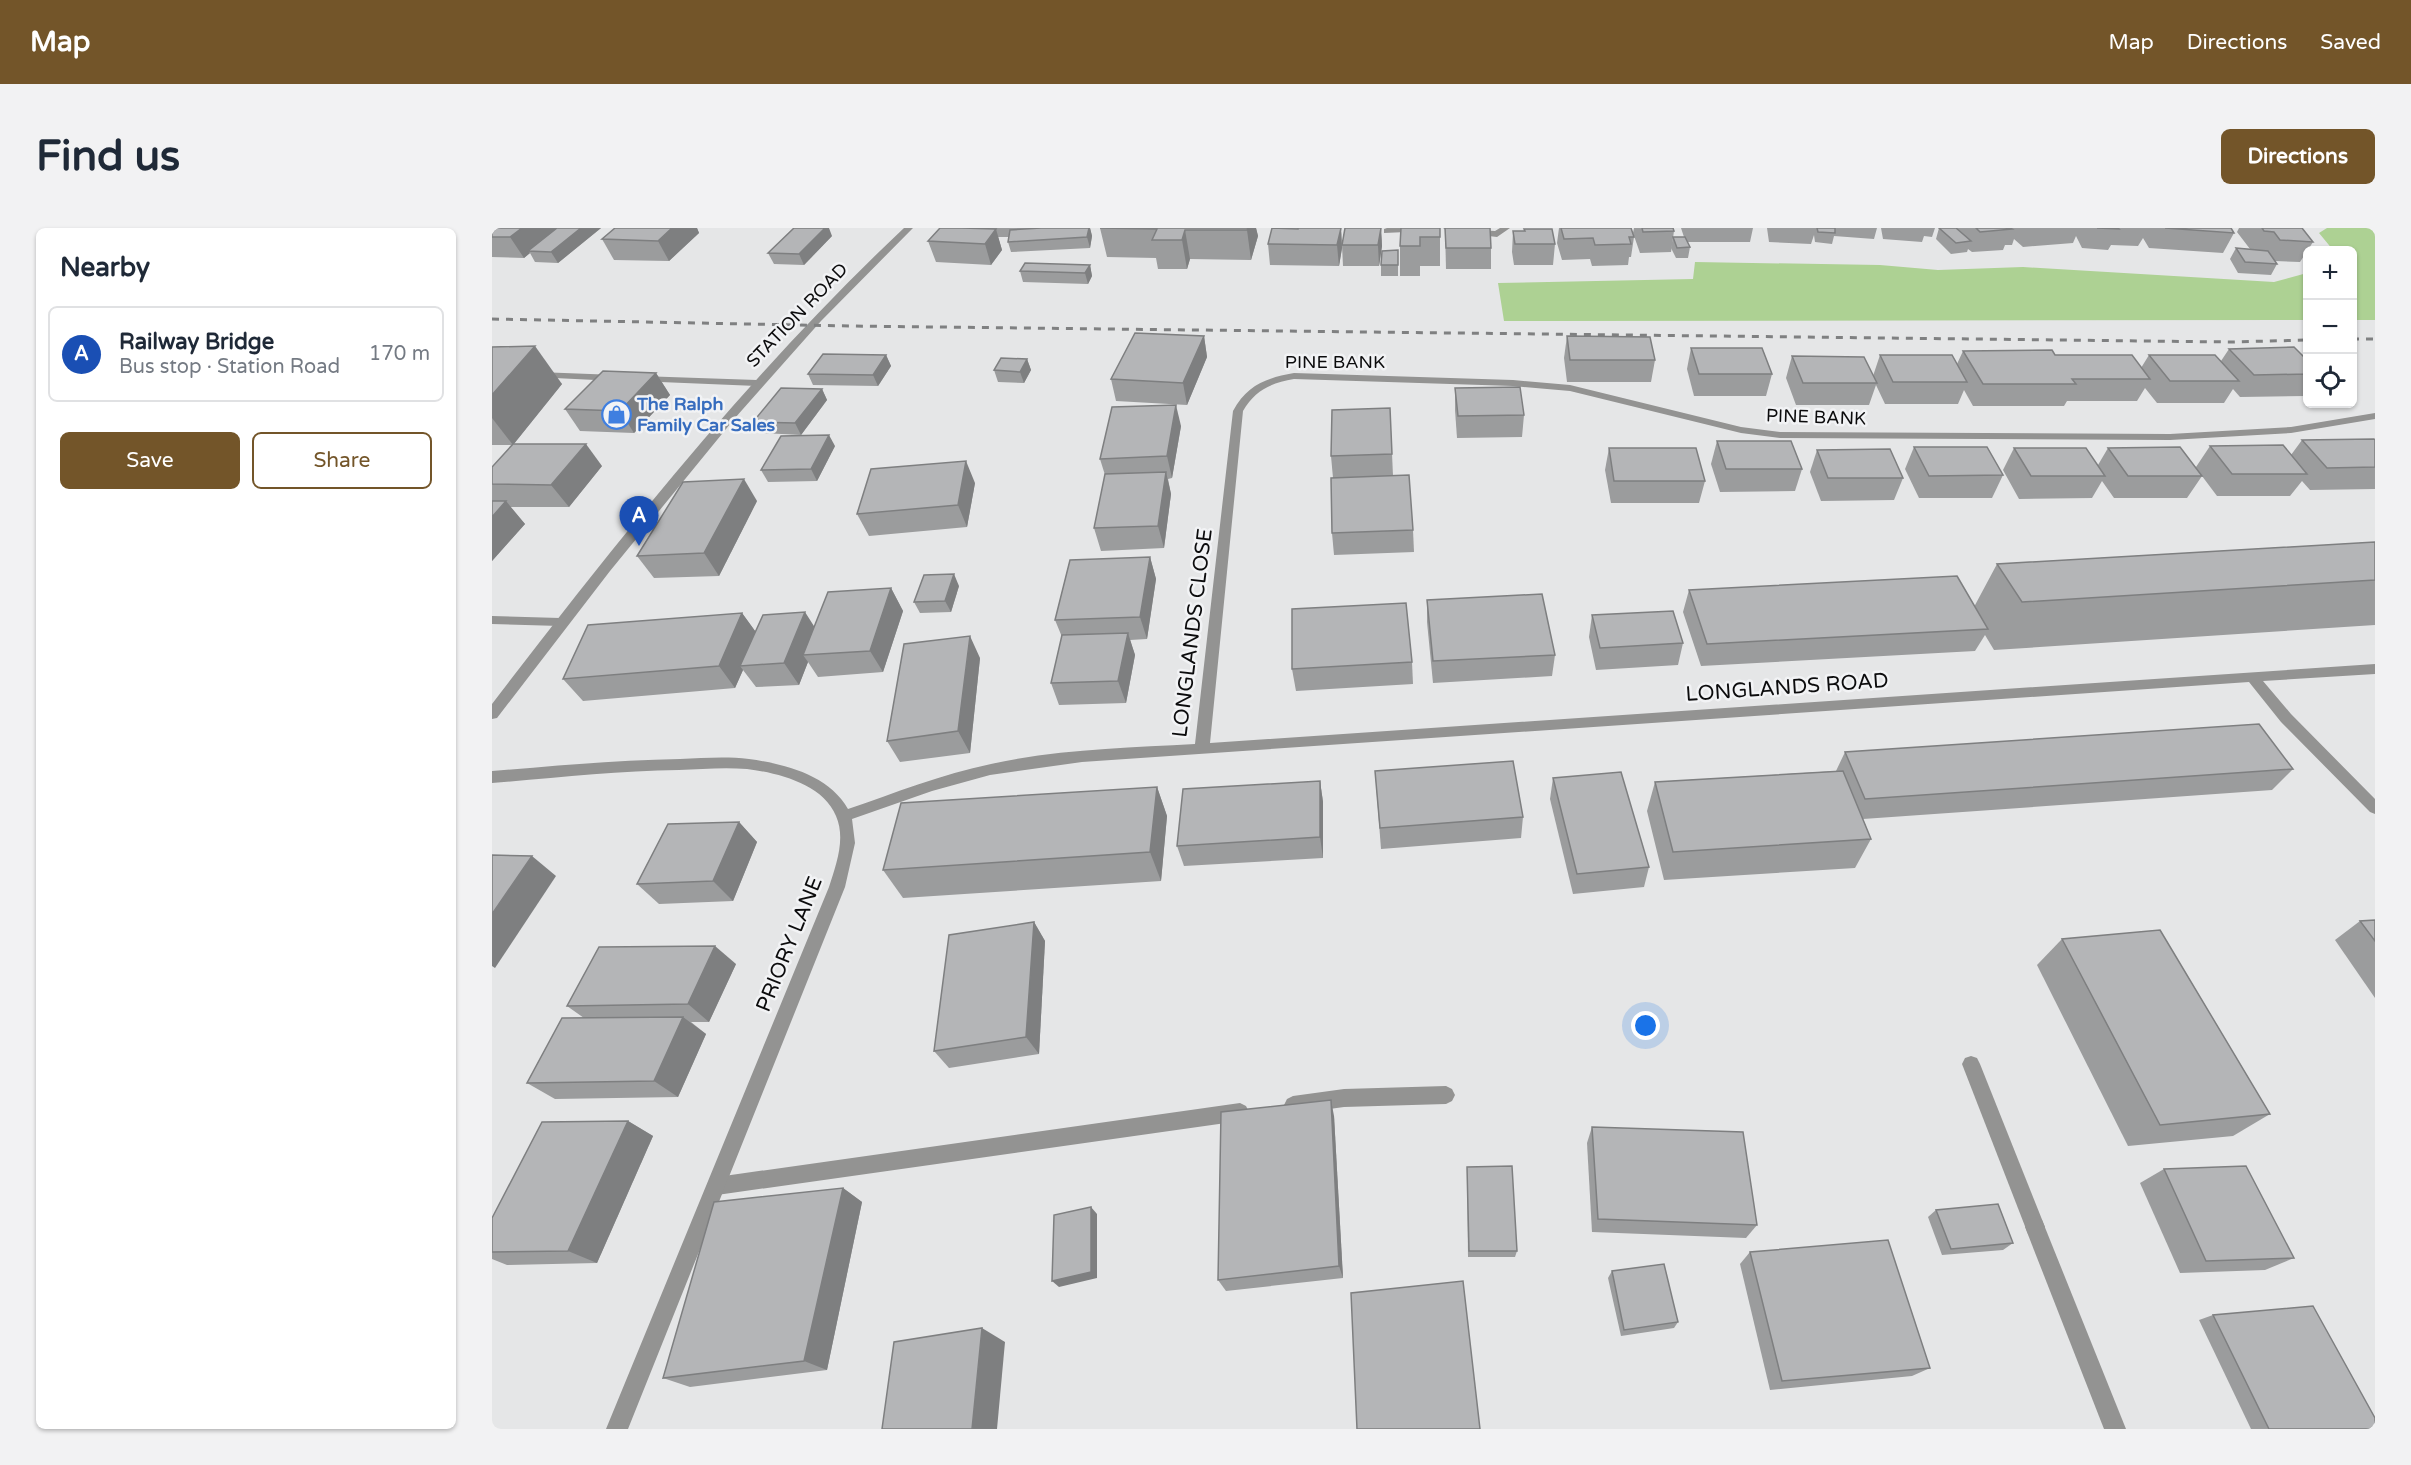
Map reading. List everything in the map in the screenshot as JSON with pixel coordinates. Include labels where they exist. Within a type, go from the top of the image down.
[{"type":"street","name":"STATION ROAD","points":[[492,714],[560,622],[757,383],[879,255],[909,228]]},
{"type":"street","points":[[1387,231],[1428,228]]},
{"type":"street","points":[[1447,228],[1497,234],[1506,228]]},
{"type":"street","points":[[527,374],[757,383]]},
{"type":"street","name":"PINE BANK","points":[[1261,384],[1278,378],[1294,376],[1514,383],[1570,388],[1741,430],[1780,435],[2170,436],[2291,430],[2375,416]]},
{"type":"street","name":"LONGLANDS CLOSE","points":[[844,816],[947,782],[1010,765],[1202,749],[1238,411],[1246,394],[1261,384]]},
{"type":"street","points":[[492,620],[560,622]]},
{"type":"street","name":"LONGLANDS ROAD","points":[[1202,749],[2375,669]]},
{"type":"street","points":[[2251,676],[2286,718],[2375,808]]},
{"type":"street","points":[[492,777],[644,765],[745,764],[771,768],[808,781],[824,790],[836,802],[844,816]]},
{"type":"street","name":"PRIORY LANE","points":[[617,1429],[837,887],[845,860],[848,837],[844,816]]},
{"type":"street","points":[[1971,1064],[2111,1429]]},
{"type":"street","points":[[717,1186],[1344,1098],[1446,1095]]},
{"type":"green space","points":[[2327,228],[2375,228],[2375,320],[2357,320],[2357,246],[2330,246],[2319,233]]},
{"type":"green space","points":[[1695,262],[1880,265],[1938,270],[2023,267],[2274,282],[2303,274],[2303,320],[1504,321],[1498,283],[1693,279]]},
{"type":"building","points":[[492,228],[522,228],[510,237],[492,237]]},
{"type":"building","points":[[557,228],[581,228],[551,252],[528,251]]},
{"type":"building","points":[[615,228],[672,228],[658,241],[602,239]]},
{"type":"building","points":[[794,228],[825,228],[799,254],[768,253]]},
{"type":"building","points":[[940,228],[996,229],[985,244],[928,241]]},
{"type":"building","points":[[1089,228],[1087,237],[1008,242],[1010,230]]},
{"type":"building","points":[[1100,228],[1248,228],[1247,230],[1185,230],[1182,240],[1152,240],[1157,229]]},
{"type":"building","points":[[1272,228],[1341,228],[1337,245],[1268,244]]},
{"type":"building","points":[[1345,228],[1381,228],[1378,245],[1342,245]]},
{"type":"building","points":[[1401,228],[1440,228],[1440,237],[1420,237],[1420,246],[1400,246]]},
{"type":"building","points":[[1445,228],[1490,228],[1491,248],[1446,248]]},
{"type":"building","points":[[1561,228],[1631,228],[1634,237],[1629,237],[1631,244],[1595,245],[1593,238],[1564,239]]},
{"type":"building","points":[[1642,228],[1673,228],[1674,231],[1643,232]]},
{"type":"building","points":[[1817,228],[1835,228],[1835,233],[1818,232]]},
{"type":"building","points":[[1939,228],[1956,228],[1971,241],[1956,243]]},
{"type":"building","points":[[1976,228],[2010,228],[2012,229],[1980,232]]},
{"type":"building","points":[[2165,228],[2231,228],[2234,233]]},
{"type":"building","points":[[2262,228],[2302,228],[2313,242],[2280,240],[2274,232],[2264,231]]},
{"type":"building","points":[[1524,229],[1552,229],[1555,244],[1515,244],[1513,231],[1525,231]]},
{"type":"building","points":[[1673,237],[1685,237],[1690,247],[1677,248]]},
{"type":"building","points":[[2236,248],[2268,251],[2277,264],[2245,262]]},
{"type":"building","points":[[1398,250],[1398,265],[1381,265],[1382,251]]},
{"type":"building","points":[[1025,263],[1090,265],[1085,273],[1020,271]]},
{"type":"building","points":[[1135,333],[1204,336],[1183,383],[1111,379]]},
{"type":"building","points":[[1567,336],[1650,337],[1655,360],[1570,360]]},
{"type":"building","points":[[535,346],[492,395],[492,347]]},
{"type":"building","points":[[2294,347],[2303,356],[2303,374],[2254,375],[2229,349]]},
{"type":"building","points":[[1691,348],[1762,348],[1772,374],[1699,374]]},
{"type":"building","points":[[2052,350],[2055,355],[2132,355],[2150,379],[2072,379],[2076,384],[1983,384],[1963,351]]},
{"type":"building","points":[[823,354],[886,355],[873,375],[808,374]]},
{"type":"building","points":[[1880,355],[1952,355],[1967,382],[1893,382]]},
{"type":"building","points":[[2149,355],[2215,355],[2239,381],[2170,381]]},
{"type":"building","points":[[1792,356],[1864,357],[1877,383],[1803,383]]},
{"type":"building","points":[[1001,358],[1027,359],[1020,372],[994,370]]},
{"type":"building","points":[[603,371],[656,373],[620,411],[565,409]]},
{"type":"building","points":[[1520,387],[1524,415],[1458,416],[1455,388]]},
{"type":"building","points":[[781,388],[822,389],[795,423],[753,422]]},
{"type":"building","points":[[1176,405],[1167,456],[1100,459],[1112,407]]},
{"type":"building","points":[[1390,408],[1392,454],[1331,456],[1332,410]]},
{"type":"building","points":[[829,435],[811,469],[761,470],[781,436]]},
{"type":"building","points":[[2374,439],[2375,467],[2327,468],[2302,440]]},
{"type":"building","points":[[1717,441],[1791,441],[1802,469],[1726,469]]},
{"type":"building","points":[[513,444],[586,444],[551,485],[492,484],[492,467]]},
{"type":"building","points":[[2283,445],[2307,474],[2232,474],[2210,446]]},
{"type":"building","points":[[1914,447],[1987,447],[2003,475],[1929,476]]},
{"type":"building","points":[[2180,447],[2202,476],[2128,476],[2108,448]]},
{"type":"building","points":[[1609,448],[1696,448],[1705,481],[1614,481]]},
{"type":"building","points":[[2014,448],[2086,448],[2105,476],[2031,476]]},
{"type":"building","points":[[1890,449],[1903,478],[1828,478],[1817,450]]},
{"type":"building","points":[[966,461],[958,505],[857,514],[871,469]]},
{"type":"building","points":[[1166,472],[1158,526],[1094,528],[1105,474]]},
{"type":"building","points":[[1409,475],[1413,530],[1332,533],[1331,478]]},
{"type":"building","points":[[744,479],[704,553],[637,556],[683,482]]},
{"type":"building","points":[[492,501],[506,501],[492,517]]},
{"type":"building","points":[[2375,542],[2375,580],[2022,602],[1997,564]]},
{"type":"building","points":[[1150,557],[1140,617],[1055,620],[1070,560]]},
{"type":"building","points":[[954,574],[945,601],[914,602],[924,575]]},
{"type":"building","points":[[1957,576],[1988,629],[1707,644],[1689,590]]},
{"type":"building","points":[[891,588],[870,651],[803,655],[828,592]]},
{"type":"building","points":[[1542,594],[1555,655],[1433,661],[1427,600]]},
{"type":"building","points":[[1406,603],[1412,662],[1292,669],[1292,609]]},
{"type":"building","points":[[1673,611],[1683,643],[1600,648],[1592,615]]},
{"type":"building","points":[[805,612],[784,663],[740,666],[763,615]]},
{"type":"building","points":[[742,613],[719,666],[563,679],[588,625]]},
{"type":"building","points":[[1128,633],[1118,681],[1051,683],[1062,635]]},
{"type":"building","points":[[970,636],[958,731],[887,741],[904,644]]},
{"type":"building","points":[[2259,724],[2293,769],[1865,799],[1845,752]]},
{"type":"building","points":[[1513,761],[1523,817],[1380,828],[1375,771]]},
{"type":"building","points":[[1843,771],[1871,839],[1673,852],[1655,782]]},
{"type":"building","points":[[1621,772],[1649,867],[1577,874],[1553,778]]},
{"type":"building","points":[[1320,781],[1320,837],[1177,846],[1183,789]]},
{"type":"building","points":[[1157,787],[1150,852],[883,870],[901,803]]},
{"type":"building","points":[[739,822],[713,881],[637,884],[668,824]]},
{"type":"building","points":[[492,855],[532,856],[492,914]]},
{"type":"building","points":[[2375,920],[2375,941],[2360,921]]},
{"type":"building","points":[[1034,922],[1026,1037],[934,1051],[949,935]]},
{"type":"building","points":[[2160,930],[2270,1114],[2160,1125],[2062,939]]},
{"type":"building","points":[[715,946],[688,1004],[567,1006],[599,947]]},
{"type":"building","points":[[683,1017],[654,1081],[527,1083],[562,1018]]},
{"type":"building","points":[[1331,1100],[1339,1266],[1218,1280],[1221,1112]]},
{"type":"building","points":[[628,1121],[568,1251],[492,1252],[492,1218],[542,1122]]},
{"type":"building","points":[[1592,1127],[1743,1132],[1757,1225],[1598,1219]]},
{"type":"building","points":[[1512,1166],[1517,1251],[1469,1251],[1467,1167]]},
{"type":"building","points":[[2246,1166],[2294,1258],[2206,1261],[2164,1169]]},
{"type":"building","points":[[843,1188],[804,1361],[663,1378],[714,1202]]},
{"type":"building","points":[[1998,1204],[2013,1243],[1951,1249],[1936,1210]]},
{"type":"building","points":[[1091,1207],[1091,1272],[1052,1281],[1054,1215]]},
{"type":"building","points":[[1888,1240],[1930,1368],[1782,1381],[1750,1252]]},
{"type":"building","points":[[1664,1264],[1678,1322],[1624,1330],[1612,1271]]},
{"type":"building","points":[[1463,1281],[1480,1429],[1357,1429],[1351,1293]]},
{"type":"building","points":[[2313,1306],[2375,1418],[2375,1429],[2269,1429],[2213,1315]]},
{"type":"building","points":[[982,1328],[972,1429],[882,1429],[894,1342]]},
{"type":"railway","points":[[492,319],[850,326],[2232,342],[2303,340]]},
{"type":"railway","points":[[2357,339],[2375,339]]},
{"type":"place","name":"The Ralph Family Car Sales","points":[[616,414]]},
{"type":"place","name":"Railway Bridge","points":[[639,546]]}]
